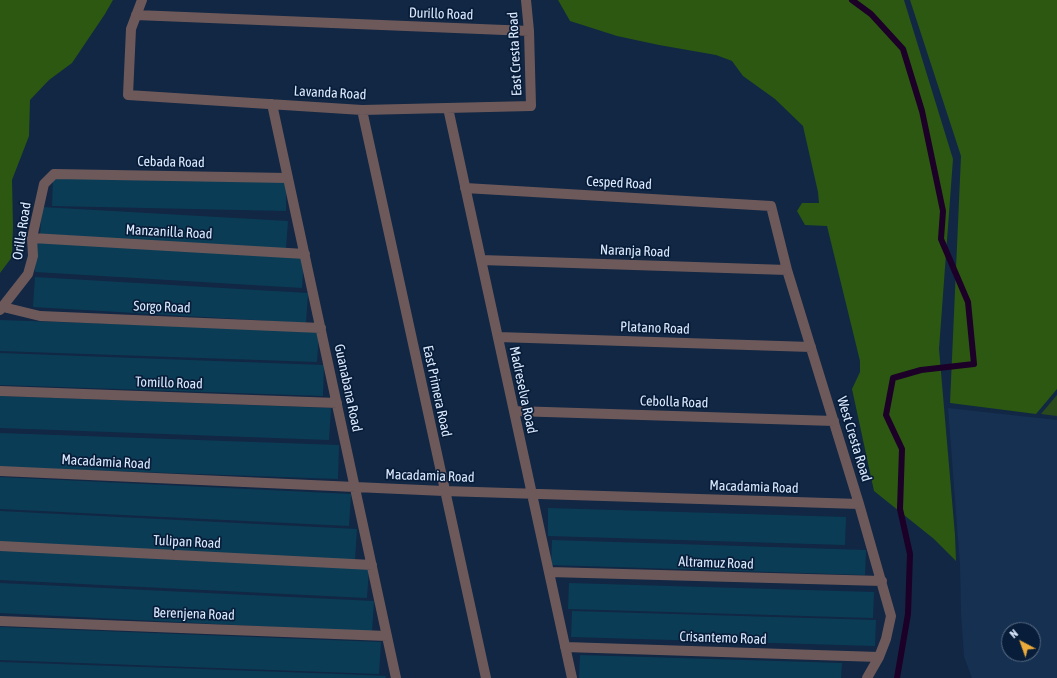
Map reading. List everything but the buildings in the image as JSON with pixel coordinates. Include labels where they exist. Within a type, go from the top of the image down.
[{"type":"street","points":[[136,15],[142,0]]},
{"type":"street","name":"East Cresta Road","points":[[526,0],[530,31],[531,106]]},
{"type":"street","name":"Durillo Road","points":[[136,15],[530,31]]},
{"type":"street","name":"Lavanda Road","points":[[136,15],[131,29],[128,95],[362,110],[531,106]]},
{"type":"street","name":"Guanabana Road","points":[[272,104],[356,487],[396,678]]},
{"type":"street","name":"Madreselva Road","points":[[448,108],[572,678]]},
{"type":"street","name":"East Primera Road","points":[[362,110],[486,678]]},
{"type":"street","name":"Cebada Road","points":[[54,174],[288,178]]},
{"type":"street","name":"Orilla Road","points":[[2,309],[28,274],[33,256],[32,238],[44,184],[54,174]]},
{"type":"street","name":"Cesped Road","points":[[465,188],[771,206]]},
{"type":"street","name":"West Cresta Road","points":[[771,206],[787,270],[892,616],[886,639],[879,657],[867,678]]},
{"type":"street","name":"Manzanilla Road","points":[[32,238],[304,254]]},
{"type":"street","name":"Naranja Road","points":[[481,260],[787,270]]},
{"type":"street","name":"Sorgo Road","points":[[2,309],[40,316],[321,328]]},
{"type":"street","name":"Platano Road","points":[[498,337],[811,347]]},
{"type":"street","name":"Tomillo Road","points":[[0,391],[337,403]]},
{"type":"street","name":"Cebolla Road","points":[[514,411],[834,421]]},
{"type":"street","name":"Macadamia Road","points":[[0,471],[444,491],[859,504]]},
{"type":"street","name":"Tulipan Road","points":[[0,546],[372,565]]},
{"type":"street","name":"Altramuz Road","points":[[549,572],[882,581]]},
{"type":"street","name":"Berenjena Road","points":[[0,621],[387,636]]},
{"type":"street","name":"Crisantemo Road","points":[[565,647],[879,657]]},
{"type":"shaded area","points":[[948,408],[1057,420],[1057,678],[972,678],[964,657],[960,565]]},
{"type":"green space","points":[[0,0],[113,0],[72,63],[49,80],[30,100],[29,136],[12,180],[12,257],[0,273]]},
{"type":"green space","points":[[558,0],[904,0],[953,159],[939,349],[956,561],[934,539],[874,491],[852,389],[860,372],[860,361],[827,226],[805,225],[797,211],[802,203],[819,203],[818,192],[803,126],[775,99],[743,76],[732,61],[716,55],[617,36],[570,21]]},
{"type":"green space","points":[[910,0],[1057,0],[1057,389],[1036,414],[950,403],[961,156]]},
{"type":"green space","points":[[1057,395],[1057,416],[1041,414]]},
{"type":"waterway","points":[[852,0],[871,14],[903,49],[922,111],[943,211],[941,239],[968,302],[974,364],[921,370],[893,378],[886,415],[902,449],[900,509],[910,554],[908,614],[897,678]]}]
